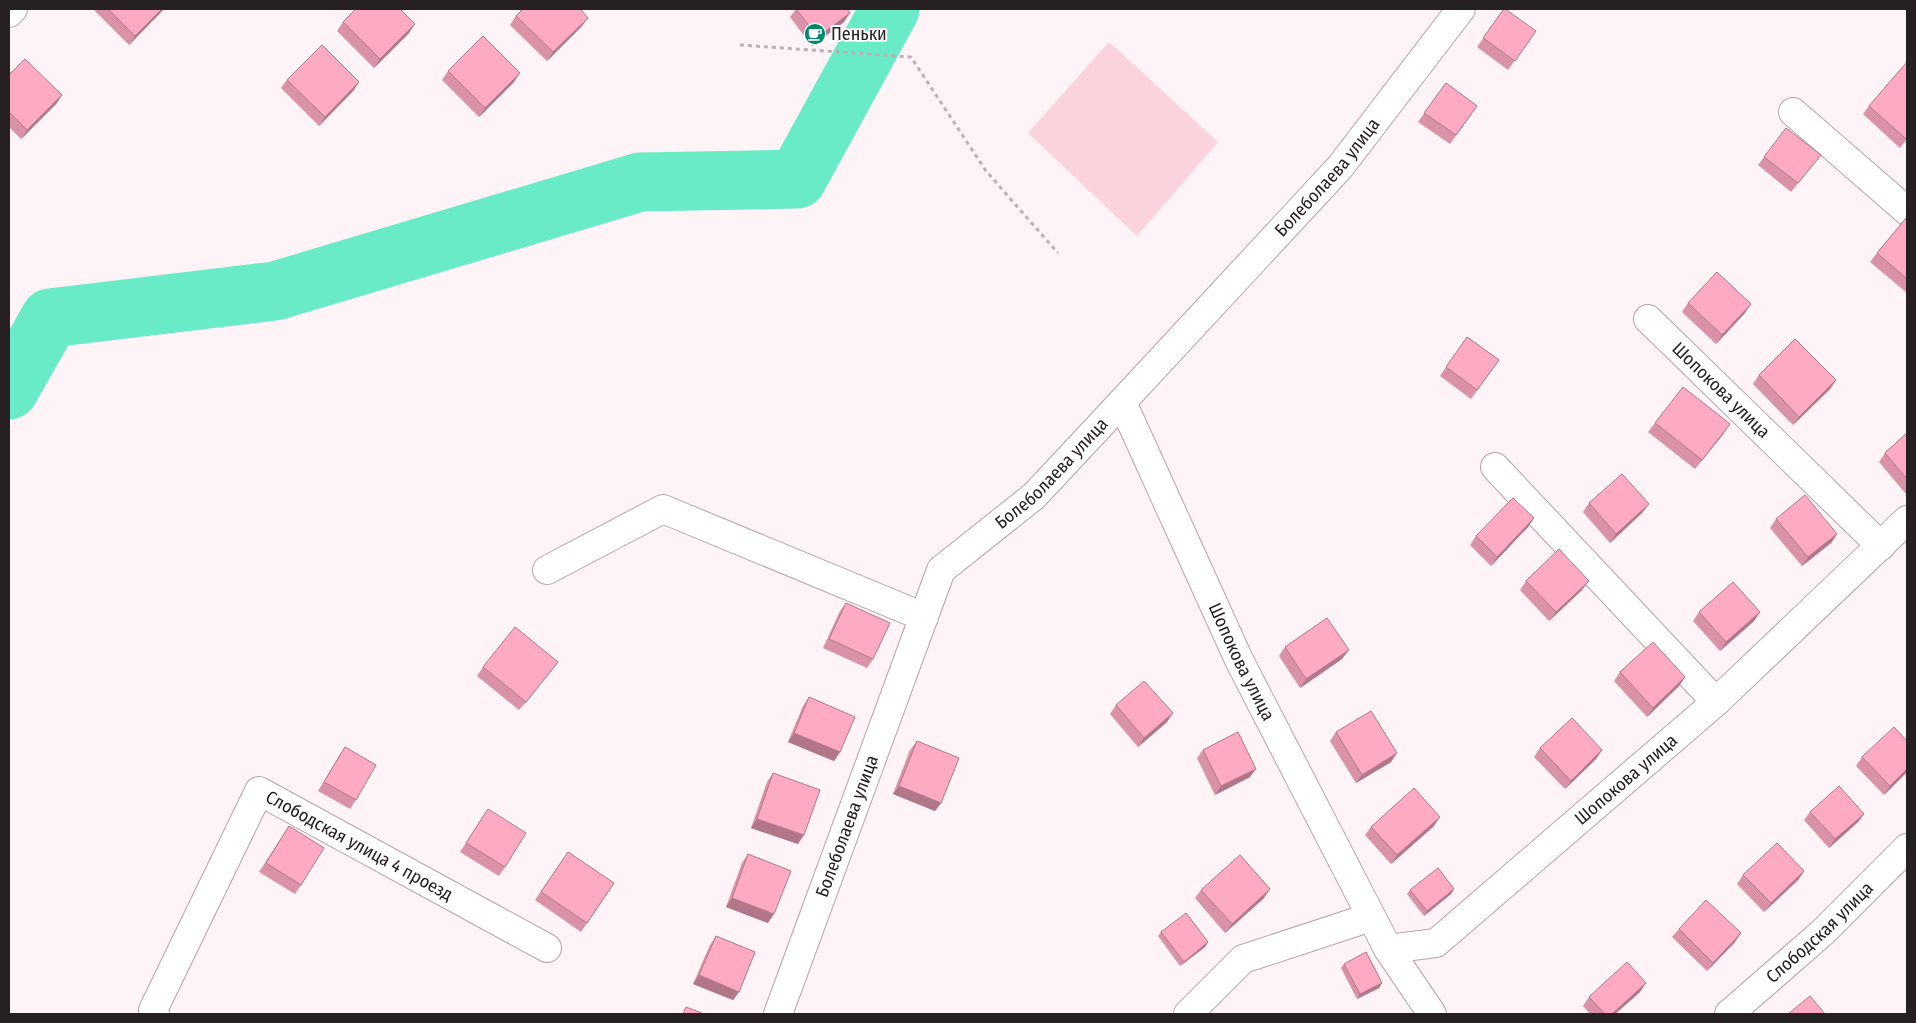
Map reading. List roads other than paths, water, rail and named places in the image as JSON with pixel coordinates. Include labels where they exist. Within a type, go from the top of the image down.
[{"type":"street","points":[[9,14],[13,9]]},
{"type":"street","name":"Болеболаева улица","points":[[778,1014],[941,570],[1034,496],[1340,167],[1461,9]]},
{"type":"street","points":[[1793,112],[1907,211]]},
{"type":"street","name":"Шопокова улица","points":[[1648,319],[1881,546]]},
{"type":"street","name":"Шопокова улица","points":[[1122,402],[1240,660],[1388,949],[1432,1014]]},
{"type":"street","points":[[1495,467],[1716,702]]},
{"type":"street","points":[[547,570],[663,509],[924,617]]},
{"type":"street","name":"Шопокова улица","points":[[1388,949],[1436,944],[1716,702],[1907,520]]},
{"type":"street","name":"Слободская улица 4 проезд","points":[[155,1014],[153,1010],[259,792],[547,948]]},
{"type":"street","name":"Слободская улица","points":[[1729,1014],[1823,932],[1907,848]]},
{"type":"street","points":[[1188,1014],[1243,959],[1372,917]]},
{"type":"waterway","points":[[9,390],[50,318],[275,291],[640,182],[797,179],[890,9]]},
{"type":"place","name":"Пеньки","points":[[815,34]]}]
